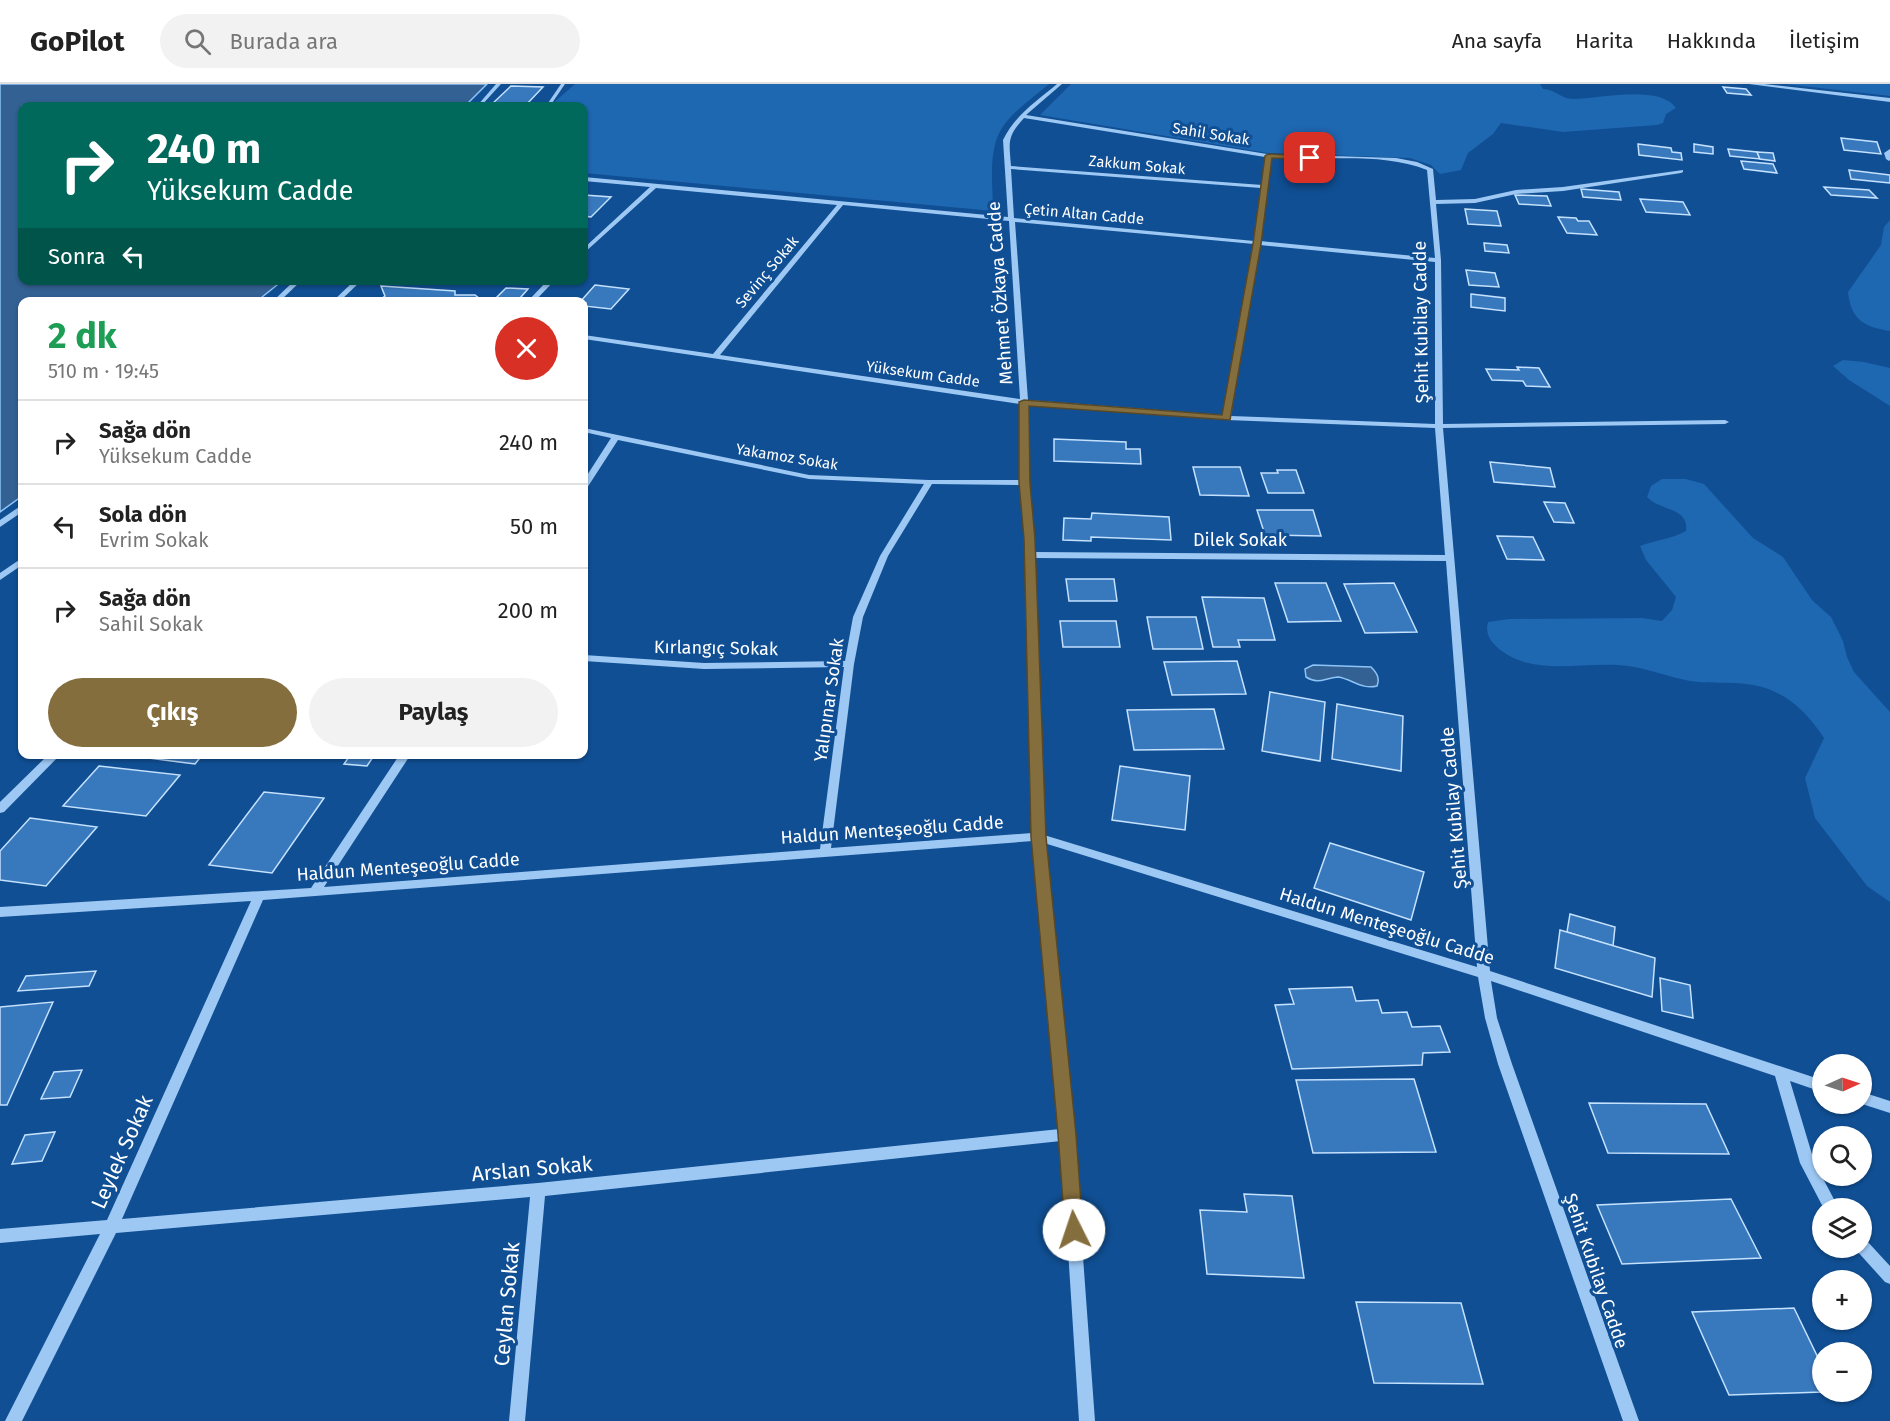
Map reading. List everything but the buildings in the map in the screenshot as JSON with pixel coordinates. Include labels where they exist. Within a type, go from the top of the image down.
[{"type":"street","points":[[483,102],[499,84]]},
{"type":"street","points":[[551,102],[563,84]]},
{"type":"street","name":"Mehmet Özkaya Cadde","points":[[1060,84],[1023,116],[1012,128],[1006,140],[1024,402],[1024,483],[1030,555],[1038,837],[1067,1134],[1088,1421]]},
{"type":"street","points":[[1751,84],[1890,100]]},
{"type":"street","name":"Sahil Sokak","points":[[1023,116],[1268,156],[1399,160],[1430,169]]},
{"type":"street","points":[[1889,159],[1887,153],[1890,151]]},
{"type":"street","points":[[1227,418],[1257,244],[1268,156]]},
{"type":"street","name":"Zakkum Sokak","points":[[1008,166],[1264,187]]},
{"type":"street","name":"Şehit Kubilay Cadde","points":[[1430,169],[1438,260],[1439,426],[1484,974],[1491,1018],[1505,1064],[1631,1421]]},
{"type":"street","points":[[1433,202],[1475,201],[1516,192],[1563,189],[1681,171]]},
{"type":"street","name":"Çetin Altan Cadde","points":[[588,179],[1438,260]]},
{"type":"street","points":[[588,247],[653,187]]},
{"type":"street","name":"Sevinç Sokak","points":[[715,356],[841,204]]},
{"type":"street","points":[[280,297],[294,285]]},
{"type":"street","points":[[340,297],[354,285]]},
{"type":"street","points":[[535,297],[547,285]]},
{"type":"street","name":"Yüksekum Cadde","points":[[588,338],[1024,402],[1227,418],[1439,426],[1725,422]]},
{"type":"street","name":"Yakamoz Sokak","points":[[588,431],[809,477],[1024,483]]},
{"type":"street","points":[[588,480],[616,437]]},
{"type":"street","name":"Yalıpınar Sokak","points":[[825,854],[849,664],[858,617],[884,556],[929,482]]},
{"type":"street","points":[[0,524],[18,512]]},
{"type":"street","name":"Dilek Sokak","points":[[1030,555],[1450,558]]},
{"type":"street","points":[[0,577],[18,564]]},
{"type":"street","name":"Kırlangıç Sokak","points":[[588,658],[704,666],[849,664]]},
{"type":"street","points":[[0,809],[51,759]]},
{"type":"street","points":[[314,892],[403,759]]},
{"type":"street","name":"Haldun Menteşeoğlu Cadde","points":[[0,912],[259,896],[1038,837],[1484,974],[1812,1083]]},
{"type":"street","name":"Leylek Sokak","points":[[13,1421],[111,1227],[259,896]]},
{"type":"street","points":[[1781,1073],[1807,1163],[1826,1198]]},
{"type":"street","points":[[1872,1101],[1890,1107]]},
{"type":"street","name":"Arslan Sokak","points":[[0,1236],[538,1190],[1067,1134]]},
{"type":"street","name":"Ceylan Sokak","points":[[518,1421],[538,1190]]},
{"type":"street","points":[[1872,1257],[1890,1277]]},
{"type":"shaded area","points":[[0,84],[487,84],[469,102],[18,102],[18,285],[277,285],[262,297],[18,297],[18,499],[0,512]]},
{"type":"shaded area","points":[[575,84],[1049,84],[1014,114],[999,134],[995,144],[992,167],[993,211],[588,173],[588,102],[555,102]]},
{"type":"shaded area","points":[[1071,84],[1540,84],[1543,89],[1569,99],[1628,94],[1656,96],[1668,101],[1676,108],[1666,114],[1663,123],[1657,125],[1563,132],[1501,123],[1493,134],[1468,153],[1461,170],[1440,174],[1431,165],[1410,158],[1268,153],[1040,115]]},
{"type":"shaded area","points":[[1785,84],[1890,84],[1890,96]]},
{"type":"shaded area","points":[[1890,220],[1890,331],[1873,327],[1860,320],[1852,309],[1848,292],[1881,245],[1884,227]]},
{"type":"shaded area","points":[[1843,360],[1890,368],[1890,406],[1849,380],[1833,366]]},
{"type":"shaded area","points":[[1662,479],[1686,479],[1704,484],[1753,538],[1783,557],[1812,600],[1831,617],[1843,641],[1854,672],[1890,712],[1890,902],[1867,886],[1815,818],[1805,778],[1824,738],[1798,707],[1781,695],[1753,685],[1690,681],[1628,666],[1544,666],[1528,663],[1513,658],[1499,649],[1489,637],[1488,622],[1509,619],[1642,618],[1662,621],[1672,610],[1676,597],[1646,560],[1640,546],[1686,531],[1686,523],[1678,513],[1647,497],[1651,486]]},
{"type":"shaded area","points":[[1313,665],[1371,667],[1377,676],[1377,686],[1367,687],[1338,677],[1318,681],[1311,679],[1306,677],[1305,669]]},
{"type":"route","points":[[1074,1230],[1038,837],[1029,539],[1024,483],[1024,402],[1227,418],[1257,244],[1268,156],[1310,158]]}]
